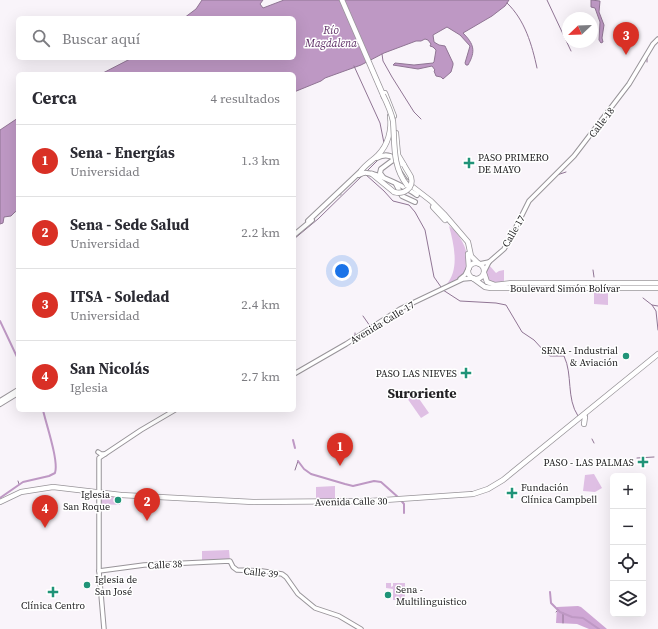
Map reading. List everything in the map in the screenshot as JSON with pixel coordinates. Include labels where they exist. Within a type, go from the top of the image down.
[{"type":"highway","points":[[343,0],[392,116],[396,165],[402,187]]},
{"type":"highway","points":[[343,0],[391,106],[394,121],[397,146],[398,155],[410,175],[411,180],[410,186],[406,191],[400,193],[403,176],[398,164],[397,146]]},
{"type":"highway","points":[[362,172],[378,156],[387,142],[390,128],[389,112],[383,95]]},
{"type":"highway","points":[[371,174],[418,193],[439,209],[468,242],[472,258],[482,266],[484,272],[480,278],[474,279],[469,274],[467,248],[464,242],[435,209],[418,193]]},
{"type":"highway","points":[[468,269],[472,264],[478,263]]},
{"type":"highway","name":"Boulevard Simón Bolívar","points":[[484,272],[486,281],[493,285],[618,285],[658,283]]},
{"type":"highway","name":"Boulevard Simón Bolívar","points":[[474,279],[489,288],[523,286]]},
{"type":"highway","name":"Boulevard Simón Bolívar","points":[[618,285],[658,288]]},
{"type":"highway","name":"Avenida Calle 30","points":[[401,500],[470,494],[488,489],[498,483],[658,354]]},
{"type":"highway","name":"Avenida Calle 30","points":[[0,503],[21,492],[48,487],[99,493],[179,499],[253,502],[370,501],[467,497],[490,490],[505,482],[658,358]]},
{"type":"highway","points":[[584,424],[585,417]]},
{"type":"main road","name":"Calle 18","points":[[533,197],[577,155],[628,84],[652,44],[658,39]]},
{"type":"main road","points":[[378,156],[392,156],[398,161],[418,193]]},
{"type":"main road","points":[[387,180],[381,175],[381,169],[393,160],[398,161]]},
{"type":"main road","points":[[362,172],[387,180],[402,187],[402,196],[415,202]]},
{"type":"main road","points":[[296,233],[309,223],[362,172]]},
{"type":"main road","points":[[296,232],[362,172]]},
{"type":"main road","name":"Calle 17","points":[[484,272],[489,262],[504,249],[533,197]]},
{"type":"main road","name":"Calle 17","points":[[478,263],[489,262]]},
{"type":"main road","name":"Avenida Calle 17","points":[[442,288],[463,277],[468,269]]},
{"type":"main road","name":"Avenida Calle 17","points":[[296,372],[371,327],[399,307],[463,279],[474,279]]},
{"type":"main road","points":[[1,399],[16,391]]},
{"type":"main road","points":[[0,404],[16,394]]},
{"type":"main road","points":[[99,459],[172,412]]},
{"type":"main road","points":[[99,459],[169,413]]},
{"type":"main road","points":[[98,452],[105,454]]},
{"type":"main road","points":[[99,459],[99,571],[104,629]]},
{"type":"main road","name":"Calle 38","points":[[99,571],[144,565],[230,561]]},
{"type":"main road","name":"Calle 39","points":[[230,561],[233,567],[237,570],[262,570],[281,573],[298,595],[319,610],[336,615],[351,622],[360,629]]},
{"type":"shaded area","points":[[449,226],[454,230],[462,242],[468,263],[462,277],[446,285],[453,272],[455,257]]},
{"type":"shaded area","points":[[489,265],[496,273],[504,270],[504,282],[494,283],[488,279],[484,273]]},
{"type":"shaded area","points":[[594,289],[608,289],[608,305],[594,304]]},
{"type":"shaded area","points":[[415,393],[429,413],[421,418],[407,398]]},
{"type":"shaded area","points":[[594,474],[602,488],[595,492],[583,491],[585,475]]},
{"type":"shaded area","points":[[335,486],[335,500],[316,501],[316,487]]},
{"type":"shaded area","points":[[100,495],[121,497],[120,505],[100,504]]},
{"type":"shaded area","points":[[229,550],[230,561],[202,562],[202,551]]},
{"type":"shaded area","points":[[386,583],[391,583],[391,587],[393,586],[393,583],[405,583],[405,600],[393,600],[393,589],[386,588]]},
{"type":"shaded area","points":[[578,606],[607,629],[589,629],[577,624],[556,623],[557,607]]},
{"type":"water","name":"Río Magdalena","points":[[202,0],[263,0],[260,4],[263,8],[284,0],[509,0],[505,6],[492,16],[463,33],[472,44],[473,48],[471,60],[468,65],[465,63],[470,46],[460,35],[447,27],[433,35],[434,42],[445,46],[453,63],[451,72],[443,79],[436,76],[435,70],[432,66],[418,69],[393,65],[395,63],[414,65],[433,63],[436,50],[430,46],[431,44],[428,40],[425,39],[384,53],[361,65],[325,78],[296,91],[296,72],[105,72],[128,60],[296,60],[296,16],[187,16],[196,9]]},
{"type":"water","points":[[591,0],[600,1],[599,12],[604,25],[602,38],[603,42],[601,43],[599,40],[600,22],[598,12],[596,12],[595,8],[591,7]]},
{"type":"water","points":[[16,119],[16,211],[11,216],[4,217],[3,223],[0,224],[0,130]]},
{"type":"waterway","points":[[547,0],[571,51]]},
{"type":"waterway","points":[[507,3],[519,17],[527,33],[537,68]]},
{"type":"waterway","points":[[382,54],[383,61],[392,77],[414,112],[421,119]]},
{"type":"waterway","points":[[647,57],[647,62]]},
{"type":"waterway","points":[[354,66],[380,123],[384,143]]},
{"type":"waterway","points":[[366,172],[378,160]]},
{"type":"waterway","points":[[557,175],[566,172]]},
{"type":"waterway","points":[[296,237],[318,219],[364,174]]},
{"type":"waterway","points":[[365,174],[393,201],[409,205],[415,212],[425,230],[434,277],[441,287]]},
{"type":"waterway","points":[[593,270],[594,277]]},
{"type":"waterway","points":[[443,290],[460,301],[506,305],[522,332],[534,340],[550,356],[564,356],[567,363],[572,402],[578,416]]},
{"type":"waterway","points":[[643,298],[652,305],[658,306]]},
{"type":"waterway","points":[[652,305],[656,311],[658,330]]},
{"type":"waterway","points":[[363,316],[370,326]]},
{"type":"waterway","points":[[0,321],[16,355]]},
{"type":"waterway","points":[[0,498],[23,482],[49,476],[55,473],[56,467],[54,451],[44,412]]},
{"type":"waterway","points":[[592,439],[594,443]]},
{"type":"waterway","points":[[293,440],[295,448]]},
{"type":"waterway","points":[[637,458],[654,457]]},
{"type":"waterway","points":[[295,470],[298,461]]},
{"type":"waterway","points":[[298,461],[304,469],[311,474],[345,484],[353,486],[374,481],[381,482],[404,504],[404,513]]},
{"type":"waterway","points":[[550,592],[551,603],[560,612],[572,617],[583,618],[599,629]]},
{"type":"waterway","points":[[563,613],[563,623]]},
{"type":"place","name":"ITSA - Soledad","points":[[626,55]]},
{"type":"place","name":"PASO PRIMERO DE MAYO","points":[[469,163]]},
{"type":"place","name":"SENA - Industrial & Aviación","points":[[626,356]]},
{"type":"place","name":"PASO LAS NIEVES","points":[[466,373]]},
{"type":"place","name":"PASO - LAS PALMAS","points":[[643,462]]},
{"type":"place","name":"Sena - Energías","points":[[340,466]]},
{"type":"place","name":"Fundación Clínica Campbell","points":[[512,493]]},
{"type":"place","name":"Iglesia San Roque","points":[[118,500]]},
{"type":"place","name":"Sena - Sede Salud","points":[[147,521]]},
{"type":"place","name":"San Nicolás","points":[[45,528]]},
{"type":"place","name":"Iglesia de San José","points":[[87,585]]},
{"type":"place","name":"Clínica Centro","points":[[53,592]]},
{"type":"place","name":"Sena - Multilinguistico","points":[[388,595]]},
{"type":"district","name":"Suroriente","points":[[422,393]]}]
